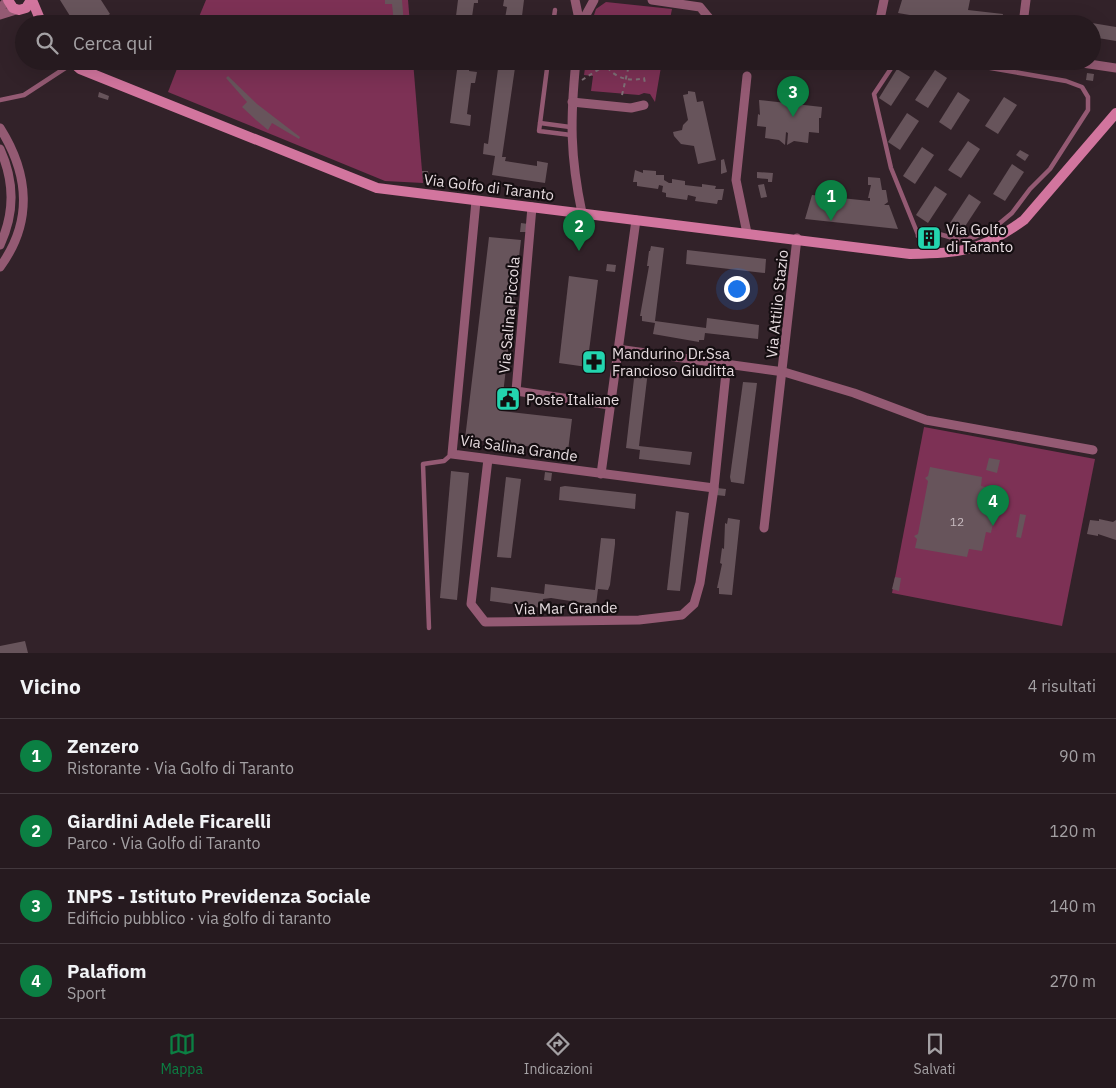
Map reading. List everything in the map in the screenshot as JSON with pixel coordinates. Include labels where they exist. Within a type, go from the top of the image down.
[{"type":"street","points":[[0,8],[8,0],[10,6],[26,15]]},
{"type":"street","points":[[0,15],[29,6],[31,0]]},
{"type":"street","points":[[31,0],[37,15]]},
{"type":"street","points":[[575,0],[579,15]]},
{"type":"street","points":[[586,15],[594,0]]},
{"type":"street","points":[[652,0],[700,7],[707,15]]},
{"type":"street","points":[[881,15],[884,0]]},
{"type":"street","points":[[1024,15],[1026,0]]},
{"type":"street","points":[[1101,66],[1116,68]]},
{"type":"street","name":"Via Golfo di Taranto","points":[[83,70],[378,188],[797,238],[910,254],[955,253],[985,244],[1024,220],[1116,113]]},
{"type":"street","points":[[575,70],[571,131],[574,173],[582,213]]},
{"type":"street","points":[[747,76],[736,180],[747,233]]},
{"type":"street","points":[[572,102],[631,108],[644,105]]},
{"type":"street","points":[[0,128],[16,158],[24,189],[23,218],[18,235],[0,267]]},
{"type":"street","points":[[0,149],[8,166],[12,186],[12,211],[0,246]]},
{"type":"street","name":"Via Salina Grande","points":[[476,201],[452,454],[714,488]]},
{"type":"street","name":"Via Salina Piccola","points":[[532,207],[516,391],[610,405]]},
{"type":"street","points":[[601,474],[636,220]]},
{"type":"street","name":"Via Attilio Stazio","points":[[784,372],[797,238]]},
{"type":"street","points":[[617,349],[784,372],[854,393],[919,418],[1093,450]]},
{"type":"street","points":[[714,488],[727,363]]},
{"type":"street","points":[[764,528],[784,372]]},
{"type":"street","name":"Via Mar Grande","points":[[488,459],[471,604],[485,622],[639,620],[682,615],[694,604],[700,583],[714,488]]},
{"type":"lane","points":[[554,10],[554,15]]},
{"type":"lane","points":[[0,100],[24,95],[60,70]]},
{"type":"lane","points":[[547,70],[539,131],[571,131]]},
{"type":"lane","points":[[890,70],[874,94],[891,168],[926,254]]},
{"type":"lane","points":[[918,236],[925,230],[960,240],[975,237],[994,228],[1012,214],[1030,189],[1050,169],[1088,110],[1088,97],[1082,87],[1066,81],[1002,70]]},
{"type":"lane","points":[[540,123],[571,131]]},
{"type":"lane","points":[[429,628],[423,464],[444,461],[452,454]]},
{"type":"path","points":[[582,80],[598,70]]},
{"type":"path","points":[[609,70],[613,74],[626,79],[644,78],[645,83]]},
{"type":"path","points":[[622,95],[628,70]]},
{"type":"shaded area","points":[[206,0],[408,0],[409,15],[200,15]]},
{"type":"shaded area","points":[[606,2],[672,9],[671,15],[594,15],[596,9]]},
{"type":"shaded area","points":[[177,70],[414,70],[423,183],[385,181],[168,92]]},
{"type":"shaded area","points":[[585,70],[660,70],[655,102],[650,94],[644,93],[639,95],[591,91],[593,76],[584,75]]},
{"type":"shaded area","points":[[924,427],[1095,459],[1062,626],[892,593]]},
{"type":"building","points":[[60,0],[101,0],[110,14],[108,15],[69,15]]},
{"type":"building","points":[[385,0],[402,0],[403,15],[393,15],[392,4],[385,4]]},
{"type":"building","points":[[458,0],[478,0],[478,3],[474,3],[472,15],[456,15]]},
{"type":"building","points":[[504,0],[524,0],[522,15],[506,15],[507,7],[503,6]]},
{"type":"building","points":[[902,0],[970,0],[968,10],[1003,14],[910,15],[898,13]]},
{"type":"building","points":[[1101,24],[1116,27],[1116,41],[1101,38]]},
{"type":"building","points":[[457,70],[477,72],[475,83],[471,83],[467,114],[471,115],[470,126],[450,123]]},
{"type":"building","points":[[498,70],[515,70],[502,157],[506,157],[505,161],[537,166],[537,161],[548,163],[545,183],[492,175],[495,156],[483,154],[484,143],[488,144]]},
{"type":"building","points":[[896,70],[910,77],[891,106],[879,98]]},
{"type":"building","points":[[935,70],[947,78],[928,108],[915,100]]},
{"type":"building","points":[[1087,73],[1094,74],[1093,81],[1086,80]]},
{"type":"building","points":[[228,76],[257,104],[300,137],[299,139],[272,123],[268,130],[256,120],[242,107],[247,102],[226,78]]},
{"type":"building","points":[[688,91],[695,92],[697,102],[703,101],[716,160],[698,164],[694,146],[681,144],[674,136],[673,132],[682,130],[683,125],[688,120],[683,95],[688,94]]},
{"type":"building","points":[[99,92],[109,96],[108,100],[98,97]]},
{"type":"building","points":[[958,92],[970,100],[951,130],[939,122]]},
{"type":"building","points":[[1004,97],[1017,105],[998,134],[985,126]]},
{"type":"building","points":[[759,100],[822,107],[821,118],[819,118],[819,133],[809,132],[808,143],[794,141],[787,145],[788,133],[786,132],[785,145],[779,140],[765,138],[766,127],[757,126],[758,114],[760,115]]},
{"type":"building","points":[[907,113],[919,121],[900,150],[888,142]]},
{"type":"building","points":[[968,141],[980,149],[961,178],[948,170]]},
{"type":"building","points":[[922,147],[934,155],[915,184],[903,176]]},
{"type":"building","points":[[1020,150],[1029,155],[1025,161],[1016,155]]},
{"type":"building","points":[[724,159],[727,172],[721,174],[721,160]]},
{"type":"building","points":[[1012,164],[1024,172],[1005,201],[993,194]]},
{"type":"building","points":[[635,170],[643,173],[643,170],[656,171],[656,175],[664,175],[664,180],[669,183],[672,183],[672,179],[685,181],[685,185],[702,187],[702,184],[716,186],[715,189],[724,189],[722,200],[718,200],[717,204],[695,201],[696,197],[688,195],[687,200],[666,197],[666,193],[662,192],[663,186],[659,185],[658,189],[637,186],[637,182],[633,182]]},
{"type":"building","points":[[422,171],[428,171],[429,178],[423,179]]},
{"type":"building","points":[[757,172],[773,173],[772,182],[768,182],[768,179],[757,178]]},
{"type":"building","points":[[868,177],[880,178],[882,190],[886,190],[888,202],[884,205],[889,205],[898,229],[805,219],[812,195],[870,201],[870,198],[868,198],[871,185],[868,185]]},
{"type":"building","points":[[764,184],[767,197],[761,198],[758,185]]},
{"type":"building","points":[[935,186],[947,194],[928,223],[916,215]]},
{"type":"building","points":[[969,194],[981,202],[962,231],[950,223]]},
{"type":"building","points":[[521,223],[528,224],[527,232],[520,232]]},
{"type":"building","name":"Via Golfo di Taranto","points":[[929,235],[934,238],[931,243],[923,239]]},
{"type":"building","points":[[489,237],[521,240],[501,411],[572,419],[568,451],[465,439]]},
{"type":"building","points":[[651,246],[664,248],[655,321],[706,328],[707,318],[759,325],[758,339],[705,333],[704,340],[699,340],[699,342],[653,334],[655,323],[642,321],[642,316],[640,316]]},
{"type":"building","points":[[687,250],[766,259],[765,273],[686,264]]},
{"type":"building","points":[[607,264],[616,265],[615,272],[606,271]]},
{"type":"building","points":[[569,276],[598,280],[587,367],[559,363]]},
{"type":"building","points":[[635,370],[648,371],[639,446],[692,452],[690,465],[639,459],[640,450],[626,448]]},
{"type":"building","points":[[743,382],[757,383],[744,484],[731,482],[730,477]]},
{"type":"building","points":[[989,458],[1000,460],[997,473],[986,470]]},
{"type":"building","points":[[930,467],[982,477],[981,486],[994,489],[990,508],[996,509],[991,533],[986,532],[982,551],[969,549],[967,557],[915,548],[917,539],[914,536],[918,534],[928,481],[925,478],[928,476]]},
{"type":"building","points":[[451,471],[469,473],[457,600],[440,598]]},
{"type":"building","points":[[545,472],[552,473],[551,481],[544,480]]},
{"type":"building","points":[[506,477],[521,479],[511,558],[497,557]]},
{"type":"building","points":[[560,487],[636,494],[635,509],[559,500]]},
{"type":"building","points":[[717,488],[726,489],[725,496],[716,495]]},
{"type":"building","points":[[676,511],[689,513],[680,591],[667,590]]},
{"type":"building","points":[[1020,514],[1026,515],[1021,538],[1016,537]]},
{"type":"building","points":[[728,518],[740,520],[732,595],[719,594],[719,588],[717,588],[722,564],[720,563],[722,548],[724,549],[725,523],[727,524]]},
{"type":"building","points":[[1099,519],[1113,522],[1116,520],[1116,540],[1098,534],[1098,536],[1087,534],[1090,520],[1099,521]]},
{"type":"building","points":[[601,538],[615,539],[615,544],[610,585],[608,590],[598,589],[596,605],[551,598],[543,599],[542,608],[490,601],[491,587],[544,594],[545,584],[595,590]]},
{"type":"building","points":[[895,577],[901,578],[899,591],[892,589]]},
{"type":"building","points":[[25,641],[28,653],[0,653],[0,646]]},
{"type":"place","name":"INPS - Istituto Previdenza Sociale","points":[[793,117]]},
{"type":"place","name":"Zenzero","points":[[831,221]]},
{"type":"place","name":"Via Golfo di Taranto","points":[[929,238]]},
{"type":"place","name":"Giardini Adele Ficarelli","points":[[579,251]]},
{"type":"place","name":"Mandurino Dr.Ssa Francioso Giuditta","points":[[594,362]]},
{"type":"place","name":"Poste Italiane","points":[[508,399]]},
{"type":"place","name":"Palafiom","points":[[993,526]]}]
